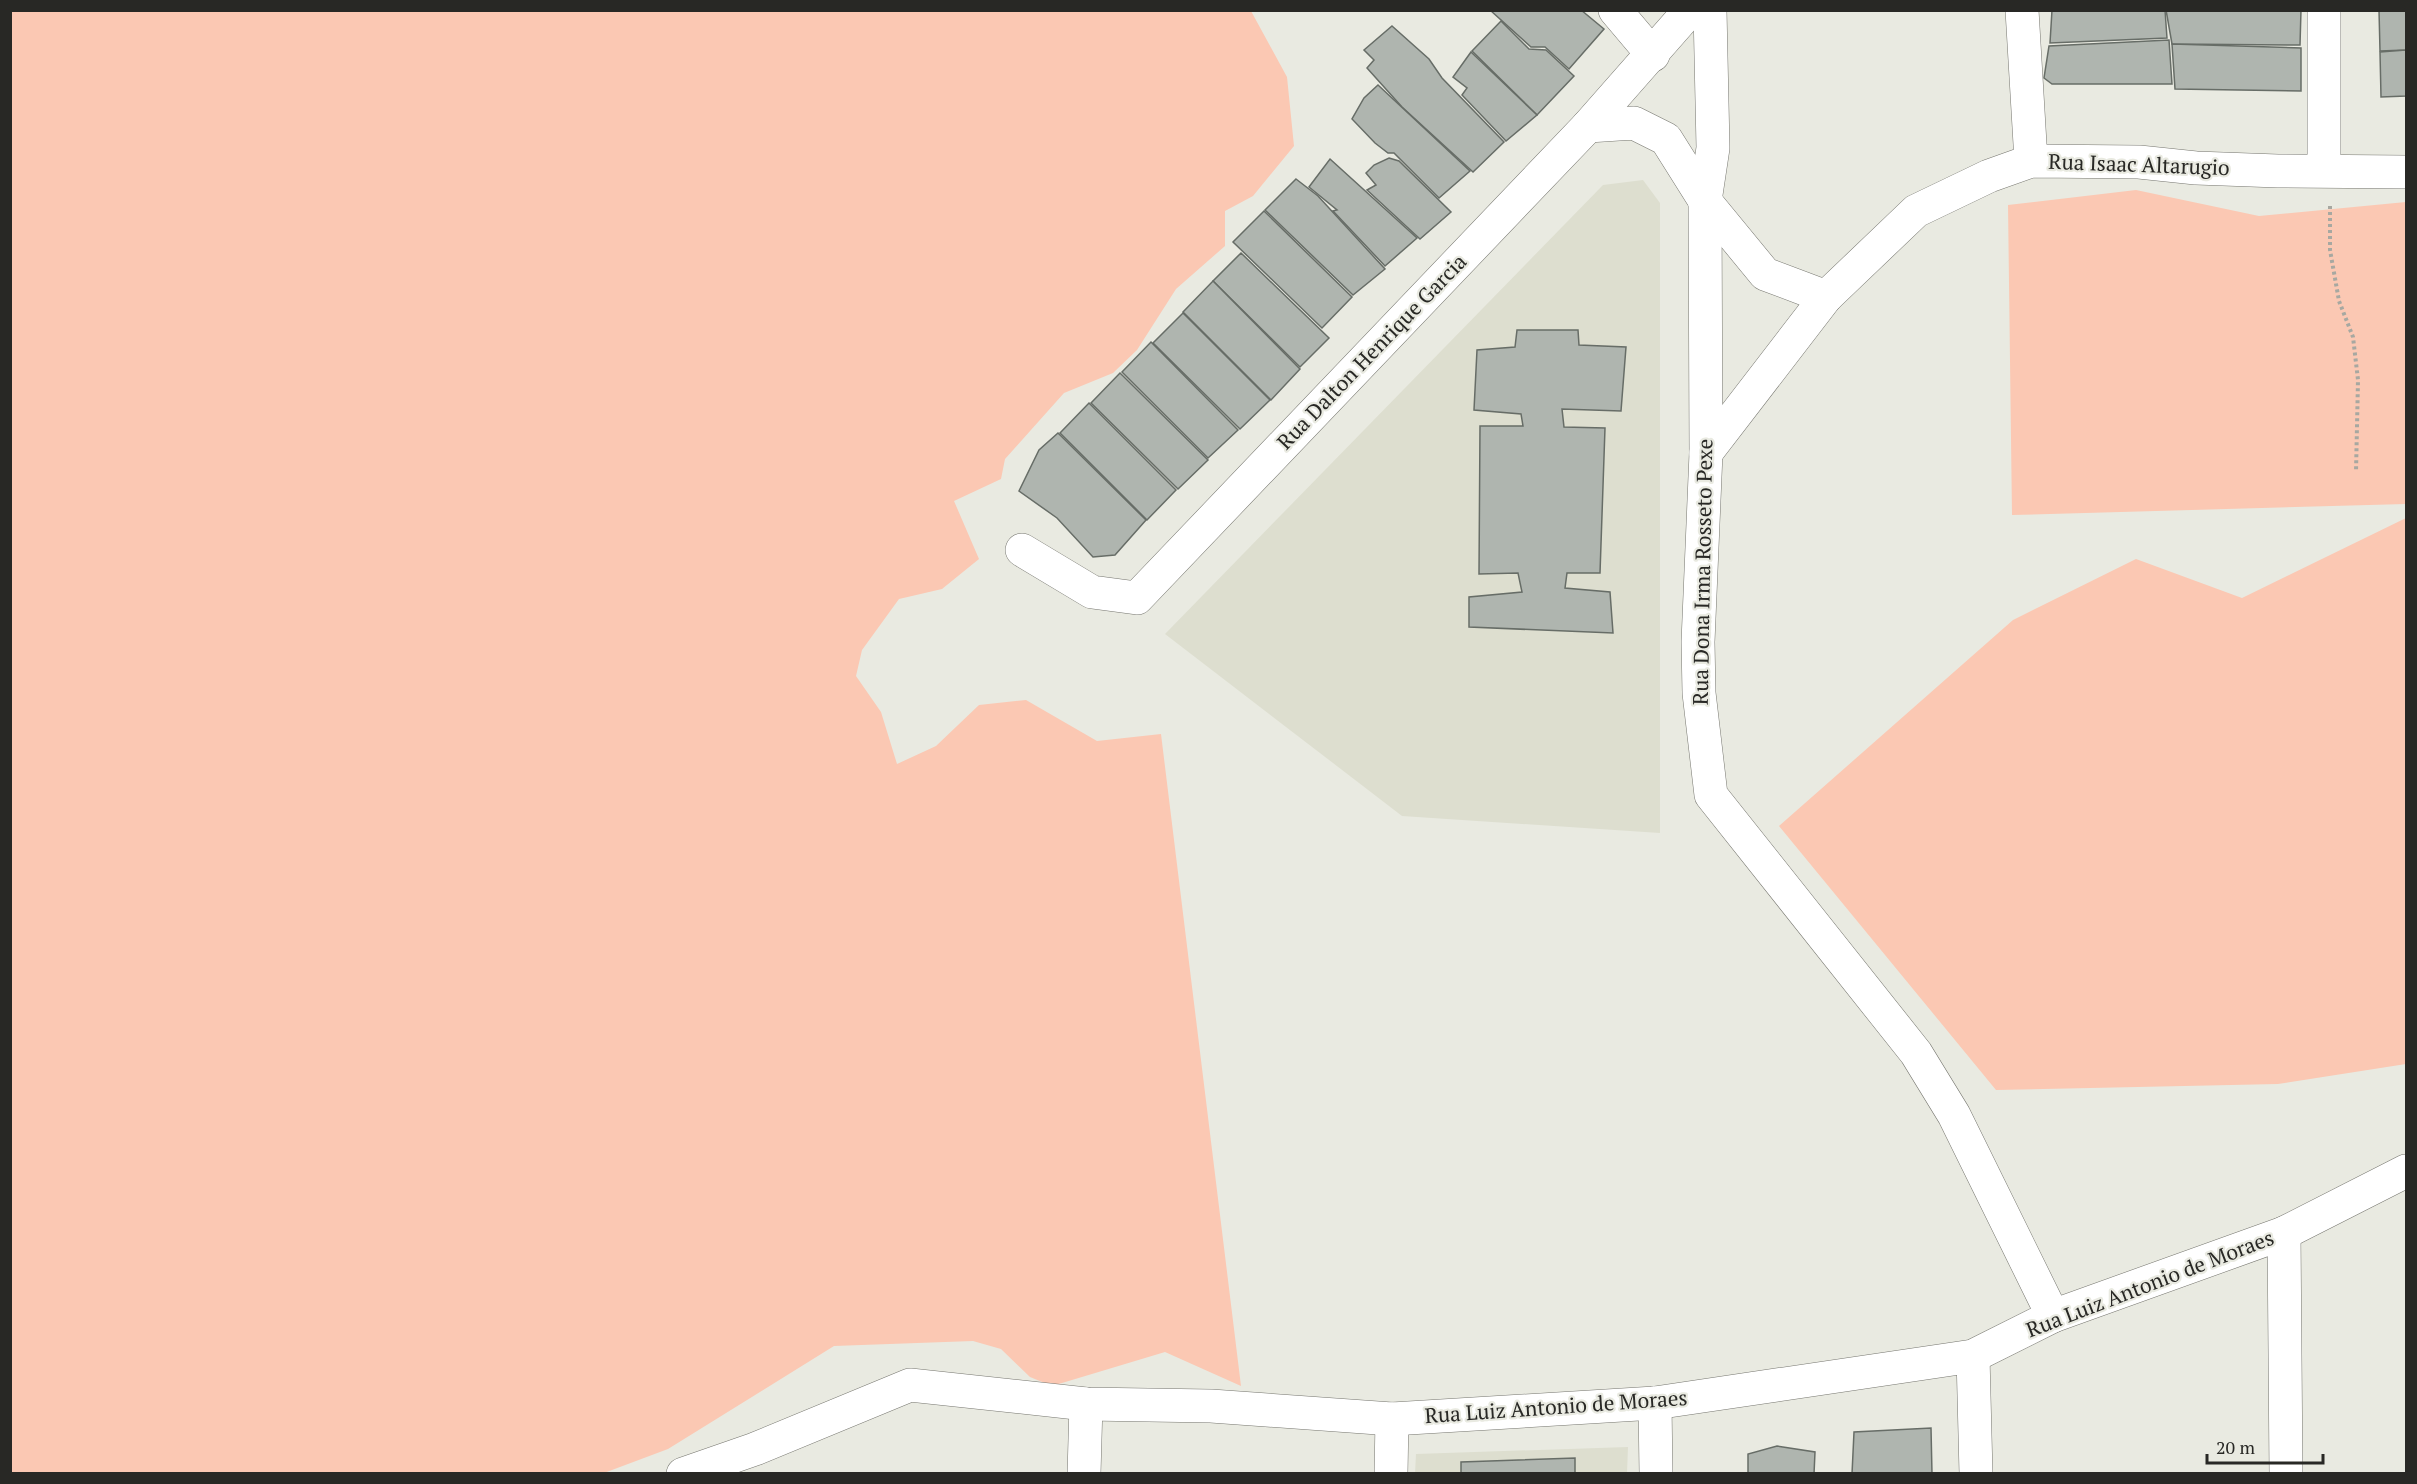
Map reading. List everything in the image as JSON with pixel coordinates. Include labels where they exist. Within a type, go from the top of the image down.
[{"type":"street","points":[[1615,10],[1653,55]]},
{"type":"street","name":"Rua Dalton Henrique Garcia","points":[[1022,550],[1092,592],[1137,598],[1588,126],[1653,55],[1690,10]]},
{"type":"street","name":"Rua Dona Irma Rosseto Pexe","points":[[1710,10],[1713,148],[1705,201],[1706,453],[1699,693],[1711,795],[1916,1053],[1954,1115],[2053,1316]]},
{"type":"street","points":[[2022,10],[2031,161]]},
{"type":"street","points":[[2324,10],[2324,170]]},
{"type":"street","points":[[2341,10],[2342,130]]},
{"type":"street","points":[[1588,126],[1634,123],[1666,139],[1705,201],[1765,274],[1826,297]]},
{"type":"street","name":"Rua Isaac Altarugio","points":[[1706,453],[1826,297],[1916,211],[1989,176],[2031,161],[2139,162],[2196,168],[2406,172]]},
{"type":"street","name":"Rua Luiz Antonio de Moraes","points":[[682,1473],[754,1461],[910,1385],[1086,1404],[1211,1406],[1392,1419],[1655,1403],[1973,1356],[2053,1316],[2284,1233],[2406,1171]]},
{"type":"street","points":[[2284,1233],[2286,1473]]},
{"type":"street","points":[[1973,1356],[1977,1473]]},
{"type":"street","points":[[1655,1403],[1656,1473]]},
{"type":"street","points":[[1084,1473],[1086,1404]]},
{"type":"street","points":[[1391,1473],[1392,1419]]},
{"type":"path","points":[[2331,210],[2330,250],[2339,302],[2353,337],[2358,381],[2356,472]]},
{"type":"shaded area","points":[[10,11],[1251,11],[1287,77],[1294,146],[1253,196],[1225,211],[1225,246],[1176,289],[1137,350],[1113,373],[1064,393],[1005,459],[1001,479],[954,501],[979,559],[942,589],[899,599],[862,650],[856,676],[881,712],[897,764],[936,746],[979,705],[1026,700],[1097,741],[1161,734],[1241,1386],[1165,1352],[1052,1386],[1030,1377],[1001,1349],[973,1341],[834,1346],[668,1449],[604,1473],[11,1473]]},
{"type":"shaded area","points":[[1643,180],[1660,203],[1660,833],[1402,816],[1165,634],[1603,185]]},
{"type":"shaded area","points":[[2136,190],[2259,216],[2406,202],[2406,504],[2012,515],[2008,205]]},
{"type":"shaded area","points":[[2406,518],[2406,1064],[2278,1084],[1996,1090],[1779,826],[2013,620],[2136,559],[2242,598]]},
{"type":"shaded area","points":[[1628,1447],[1627,1473],[1415,1474],[1416,1454]]},
{"type":"building","points":[[1490,10],[1581,10],[1604,29],[1569,69],[1545,47],[1531,47]]},
{"type":"building","points":[[2052,10],[2165,10],[2167,38],[2050,43]]},
{"type":"building","points":[[2166,10],[2301,10],[2300,45],[2172,44]]},
{"type":"building","points":[[2379,10],[2406,10],[2406,50],[2380,51]]},
{"type":"building","points":[[1501,21],[1529,49],[1546,50],[1574,76],[1537,115],[1472,51]]},
{"type":"building","points":[[1392,26],[1429,59],[1442,78],[1504,142],[1473,172],[1402,107],[1367,68],[1374,60],[1364,50]]},
{"type":"building","points":[[2169,40],[2172,84],[2052,84],[2044,78],[2049,46]]},
{"type":"building","points":[[2172,44],[2301,48],[2301,91],[2175,89]]},
{"type":"building","points":[[2406,50],[2406,96],[2381,97],[2380,52]]},
{"type":"building","points":[[1471,52],[1537,115],[1506,141],[1462,95],[1467,88],[1453,77]]},
{"type":"building","points":[[1378,85],[1470,171],[1439,198],[1394,153],[1388,153],[1375,143],[1352,119],[1364,98]]},
{"type":"building","points":[[1389,158],[1399,161],[1451,212],[1420,239],[1367,190],[1376,185],[1366,173],[1374,165]]},
{"type":"building","points":[[1330,159],[1417,238],[1385,266],[1333,211],[1337,210],[1309,187]]},
{"type":"building","points":[[1296,179],[1318,196],[1385,269],[1353,295],[1265,210]]},
{"type":"building","points":[[1264,211],[1352,297],[1322,328],[1233,242]]},
{"type":"building","points":[[1241,253],[1329,338],[1300,367],[1213,281]]},
{"type":"building","points":[[1213,281],[1300,369],[1271,400],[1183,312]]},
{"type":"building","points":[[1183,313],[1270,400],[1240,429],[1153,343]]},
{"type":"building","points":[[1517,330],[1578,330],[1579,345],[1626,347],[1621,411],[1562,409],[1564,427],[1605,428],[1600,573],[1567,573],[1565,588],[1610,592],[1613,633],[1469,627],[1469,597],[1522,592],[1518,573],[1479,574],[1480,426],[1523,426],[1521,414],[1474,410],[1477,350],[1515,347]]},
{"type":"building","points":[[1151,342],[1238,430],[1208,458],[1122,372]]},
{"type":"building","points":[[1120,373],[1208,460],[1178,489],[1091,403]]},
{"type":"building","points":[[1089,403],[1176,490],[1147,520],[1060,433]]},
{"type":"building","points":[[1058,433],[1146,520],[1115,555],[1093,557],[1057,518],[1019,491],[1039,450]]},
{"type":"building","points":[[1931,1428],[1932,1474],[1852,1474],[1854,1432]]},
{"type":"building","points":[[1777,1446],[1815,1452],[1814,1474],[1748,1474],[1748,1454]]},
{"type":"building","points":[[1575,1458],[1575,1474],[1461,1474],[1461,1462]]}]
